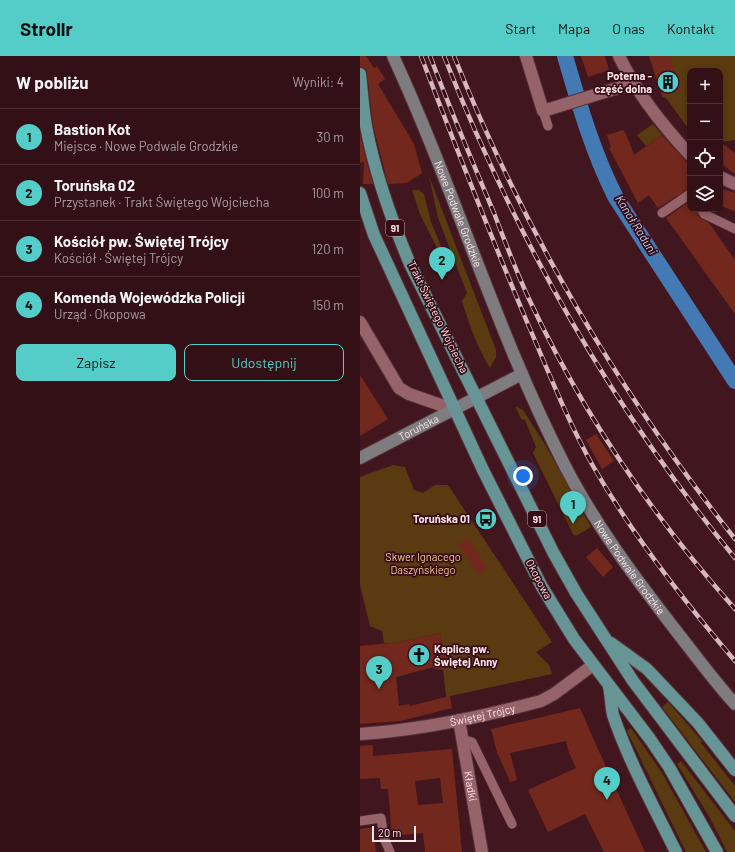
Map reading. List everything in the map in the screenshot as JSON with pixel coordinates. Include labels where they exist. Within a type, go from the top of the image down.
[{"type":"main road","name":"Trakt Świętego Wojciecha","points":[[360,74],[366,125],[382,191],[393,223],[410,264],[478,397]]},
{"type":"main road","name":"Trakt Świętego Wojciecha","points":[[360,193],[374,235],[455,410]]},
{"type":"main road","name":"91","points":[[478,397],[553,552],[604,637],[633,680],[735,816]]},
{"type":"main road","name":"Okopowa","points":[[455,410],[483,470],[542,587],[574,639],[650,739],[669,767],[717,852]]},
{"type":"main road","points":[[604,637],[647,669],[698,723],[735,770]]},
{"type":"main road","points":[[609,687],[613,713],[636,771],[676,852]]},
{"type":"street","name":"Nowe Podwale Grodzkie","points":[[393,56],[428,134],[522,374],[565,467],[606,535],[649,596],[735,704]]},
{"type":"street","points":[[526,56],[543,111],[634,83]]},
{"type":"street","points":[[619,56],[634,83],[687,152]]},
{"type":"street","points":[[723,178],[735,184]]},
{"type":"street","points":[[360,322],[399,388],[409,394],[455,410]]},
{"type":"street","points":[[478,397],[522,374]]},
{"type":"street","name":"Toruńska","points":[[360,458],[478,397]]},
{"type":"street","name":"Świętej Trójcy","points":[[360,734],[393,732],[459,720],[541,701],[554,694],[593,665]]},
{"type":"street","name":"Kładki","points":[[459,720],[482,852]]},
{"type":"lane","points":[[543,111],[548,126]]},
{"type":"lane","points":[[662,214],[687,196]]},
{"type":"lane","points":[[703,212],[704,214],[735,229]]},
{"type":"lane","points":[[462,739],[472,742],[512,824]]},
{"type":"lane","points":[[360,820],[381,818],[384,838],[390,852]]},
{"type":"green space","points":[[670,56],[735,56],[735,140],[723,142],[723,68],[687,68],[687,127],[666,98],[662,97]]},
{"type":"green space","points":[[653,124],[662,135],[646,146],[637,135]]},
{"type":"green space","points":[[429,176],[496,350],[496,357],[490,368],[477,344],[462,301],[467,293],[438,218]]},
{"type":"green space","points":[[412,190],[419,190],[424,194],[431,222],[447,261],[444,262],[420,214]]},
{"type":"green space","points":[[515,406],[523,410],[546,446],[591,527],[576,536],[573,534],[533,453],[536,447],[525,420],[521,419]]},
{"type":"green space","name":"Skwer Ignacego Daszyńskiego","points":[[393,465],[405,467],[414,490],[423,493],[435,485],[448,485],[552,642],[536,652],[549,665],[552,674],[446,697],[443,669],[447,668],[440,633],[390,644],[384,643],[382,631],[370,626],[360,585],[360,477]]},
{"type":"green space","points":[[668,702],[702,741],[701,743],[735,786],[735,802],[662,707]]},
{"type":"green space","points":[[631,728],[662,773],[706,852],[686,852],[627,731]]},
{"type":"green space","points":[[681,761],[735,831],[735,852],[727,852],[710,818],[677,764]]},
{"type":"building","points":[[360,56],[366,56],[374,68],[377,66],[385,79],[378,84],[414,144],[422,173],[407,183],[388,184],[373,125],[367,73],[366,69],[360,67]]},
{"type":"building","points":[[581,56],[605,56],[609,70],[588,77]]},
{"type":"building","name":"Poterna - część dolna","points":[[649,56],[670,56],[681,90],[662,96]]},
{"type":"building","points":[[623,130],[634,155],[662,135],[687,163],[687,190],[658,208],[649,195],[638,203],[609,148],[611,147],[607,135]]},
{"type":"building","points":[[360,134],[373,184],[363,184],[364,162],[360,163]]},
{"type":"building","points":[[723,144],[735,153],[735,174],[723,165]]},
{"type":"building","points":[[723,189],[735,193],[735,211],[723,207]]},
{"type":"building","points":[[687,203],[687,212],[696,212],[699,217],[709,223],[735,260],[735,314],[666,218]]},
{"type":"building","points":[[360,375],[388,419],[360,436]]},
{"type":"building","points":[[596,434],[614,461],[602,469],[586,440]]},
{"type":"building","points":[[468,538],[488,568],[478,575],[458,544]]},
{"type":"building","points":[[597,548],[613,567],[603,577],[586,557]]},
{"type":"building","points":[[440,633],[447,670],[435,669],[434,667],[396,677],[399,706],[409,704],[410,706],[450,696],[452,708],[401,721],[360,724],[360,646],[390,644]]},
{"type":"building","points":[[580,708],[645,852],[604,852],[585,814],[548,832],[528,790],[576,768],[569,753],[566,741],[510,753],[517,780],[510,782],[498,756],[491,729]]},
{"type":"building","points":[[373,745],[373,756],[452,749],[462,852],[425,852],[423,833],[392,836],[388,789],[381,789],[380,778],[360,779],[360,746]],"holes":[[[440,778],[443,803],[418,805],[415,781]]]},
{"type":"building","points":[[373,827],[376,852],[360,852],[360,829]]},
{"type":"waterway","name":"Kanał Raduni","points":[[565,56],[593,146],[616,198],[735,381]]},
{"type":"railway","points":[[421,56],[513,289],[558,395],[584,449],[608,492],[642,542],[696,615],[735,661]]},
{"type":"railway","points":[[430,56],[524,288],[572,382],[621,462],[647,500],[704,574],[735,609]]},
{"type":"railway","points":[[444,56],[502,189],[570,318],[608,381],[648,442],[690,501],[735,558]]},
{"type":"railway","points":[[454,56],[511,185],[577,308],[651,425],[735,539]]},
{"type":"place","name":"Poterna - część dolna","points":[[668,82]]},
{"type":"place","name":"Toruńska 02","points":[[442,280]]},
{"type":"place","name":"Toruńska 01","points":[[486,519]]},
{"type":"place","name":"Bastion Kot","points":[[573,524]]},
{"type":"place","name":"Kaplica pw. Świętej Anny","points":[[419,655]]},
{"type":"place","name":"Kościół pw. Świętej Trójcy","points":[[379,689]]},
{"type":"place","name":"Komenda Wojewódzka Policji","points":[[607,800]]}]
